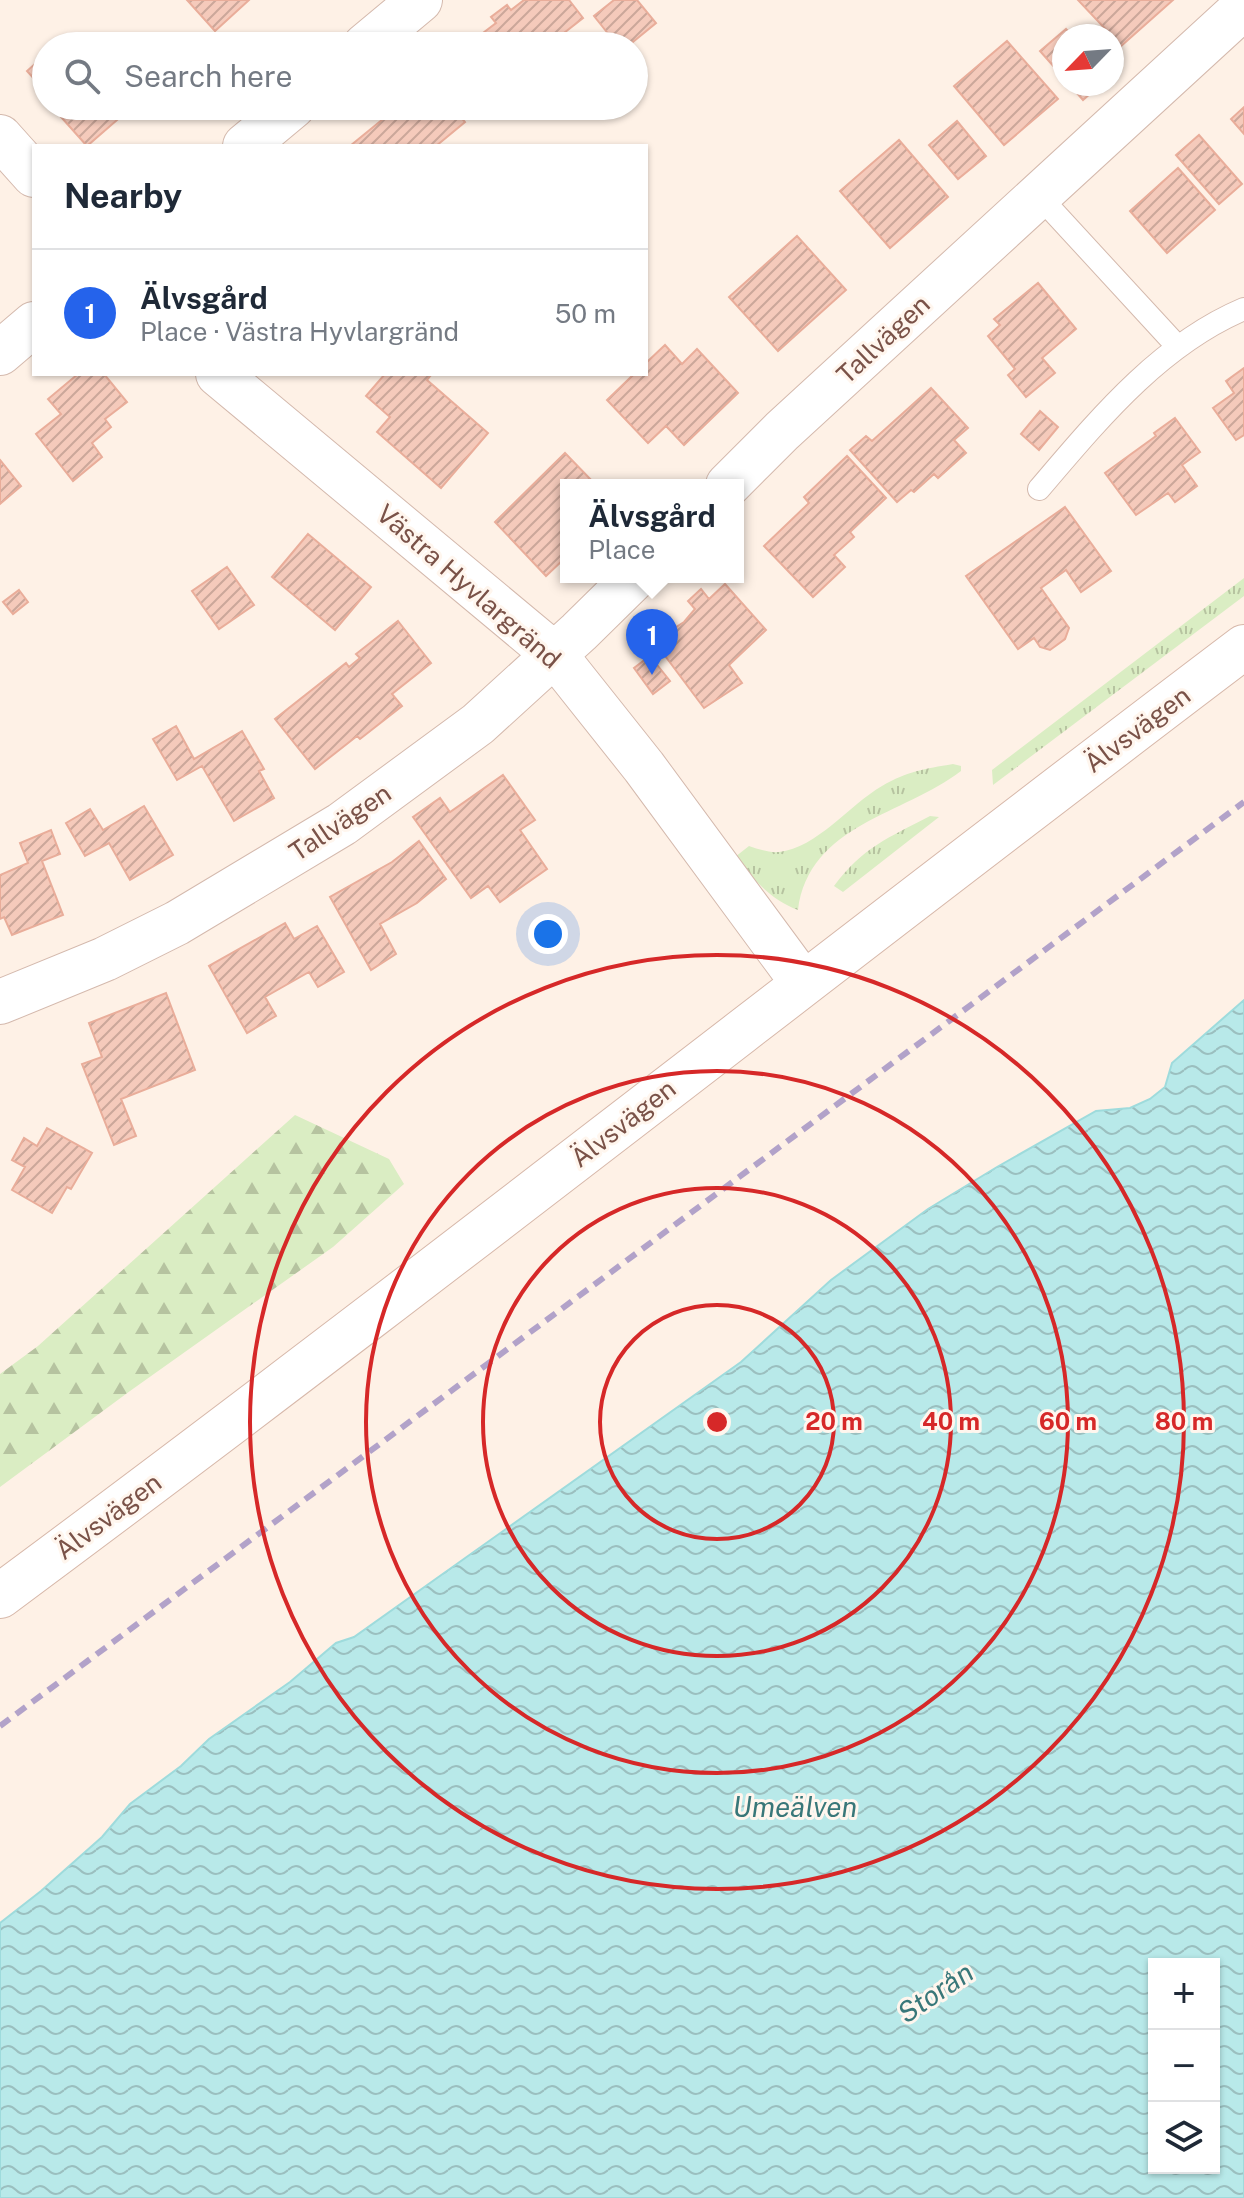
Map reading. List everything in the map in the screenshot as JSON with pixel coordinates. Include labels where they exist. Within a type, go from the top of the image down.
[{"type":"street","points":[[382,32],[420,0]]},
{"type":"street","name":"Tallvägen","points":[[734,479],[782,431],[1244,7]]},
{"type":"street","points":[[247,144],[276,120]]},
{"type":"street","points":[[0,137],[32,173]]},
{"type":"street","points":[[0,353],[32,326]]},
{"type":"street","name":"Västra Hyvlargränd","points":[[220,376],[555,655],[644,767],[803,983]]},
{"type":"street","name":"Tallvägen","points":[[0,1002],[105,959],[177,923],[342,824],[478,724],[629,583]]},
{"type":"street","name":"Älvsvägen","points":[[0,1596],[347,1335],[1244,647]]},
{"type":"lane","points":[[1039,196],[1178,347]]},
{"type":"lane","points":[[1039,489],[1114,404],[1178,347],[1201,329],[1244,309]]},
{"type":"green space","points":[[1244,578],[1244,596],[993,785],[992,770]]},
{"type":"green space","points":[[953,764],[961,766],[961,771],[839,840],[820,858],[806,881],[798,910],[771,895],[735,857],[749,846],[775,852],[793,849],[820,834],[891,781],[916,771]]},
{"type":"green space","points":[[930,816],[939,817],[843,892],[834,886],[866,853]]},
{"type":"green space","points":[[295,1115],[389,1159],[404,1184],[333,1247],[0,1487],[0,1374],[38,1346]]},
{"type":"water","name":"Umeälven","points":[[1244,1000],[1244,2198],[0,2198],[0,1923],[102,1837],[130,1804],[181,1766],[209,1739],[290,1682],[336,1643],[354,1637],[741,1362],[831,1280],[928,1209],[1096,1111],[1130,1108],[1150,1099],[1165,1087],[1172,1063]]},
{"type":"building","points":[[187,0],[249,0],[215,31]]},
{"type":"building","points":[[524,0],[569,0],[583,18],[565,32],[484,32],[496,23],[491,17],[507,5],[511,10]]},
{"type":"building","points":[[614,0],[637,0],[656,23],[645,32],[607,32],[594,16]]},
{"type":"building","points":[[1078,0],[1173,0],[1124,43],[1124,24],[1101,24]]},
{"type":"building","points":[[1007,41],[1052,92],[1052,96],[1058,99],[1004,145],[954,86]]},
{"type":"building","points":[[1052,41],[1052,64],[1040,51]]},
{"type":"building","points":[[1244,107],[1244,134],[1231,119]]},
{"type":"building","points":[[64,120],[117,120],[89,144],[85,144]]},
{"type":"building","points":[[382,120],[465,122],[438,144],[352,144]]},
{"type":"building","points":[[957,121],[986,156],[958,179],[929,145]]},
{"type":"building","points":[[1199,135],[1242,184],[1219,204],[1176,155]]},
{"type":"building","points":[[899,140],[948,197],[890,248],[840,191]]},
{"type":"building","points":[[1178,168],[1215,210],[1167,253],[1130,211]]},
{"type":"building","points":[[797,236],[846,290],[778,351],[729,297]]},
{"type":"building","points":[[1038,283],[1076,329],[1042,358],[1055,373],[1026,397],[1008,375],[1015,369],[988,336],[1000,325],[994,319]]},
{"type":"building","points":[[665,345],[682,364],[697,349],[738,393],[684,445],[666,426],[648,443],[607,400],[632,376],[648,376],[648,361]]},
{"type":"building","points":[[1244,368],[1244,435],[1236,440],[1213,408],[1234,393],[1226,381]]},
{"type":"building","points":[[76,376],[106,376],[127,402],[105,419],[111,427],[92,443],[102,457],[73,481],[36,434],[61,414],[48,399]]},
{"type":"building","points":[[383,376],[430,376],[427,380],[488,433],[441,488],[377,432],[390,417],[366,396]]},
{"type":"building","points":[[931,388],[968,428],[954,440],[966,453],[938,478],[934,474],[897,502],[850,450],[866,436],[872,441]]},
{"type":"building","points":[[1040,411],[1058,427],[1039,450],[1021,434]]},
{"type":"building","points":[[1175,418],[1200,452],[1182,465],[1197,486],[1175,502],[1168,493],[1136,515],[1105,473],[1156,436],[1154,433]]},
{"type":"building","points":[[565,453],[590,479],[560,479],[560,563],[546,576],[495,522]]},
{"type":"building","points":[[847,456],[886,498],[850,532],[854,537],[834,555],[845,567],[813,597],[764,546],[809,503],[804,497]]},
{"type":"building","points":[[0,460],[21,486],[0,504]]},
{"type":"building","points":[[1065,507],[1111,571],[1081,592],[1066,570],[1041,588],[1069,628],[1065,639],[1050,650],[1040,647],[1034,638],[1018,649],[966,576]]},
{"type":"building","points":[[308,534],[371,587],[335,630],[272,577]]},
{"type":"building","points":[[227,567],[254,605],[219,629],[192,591]]},
{"type":"building","points":[[725,584],[766,630],[729,665],[742,683],[704,708],[654,641],[684,622],[695,609],[688,601],[701,589],[709,599]]},
{"type":"building","points":[[19,590],[28,602],[13,614],[3,602]]},
{"type":"building","points":[[398,621],[431,663],[392,694],[402,706],[315,769],[275,719],[346,663],[349,667],[360,658],[356,654]]},
{"type":"building","points":[[650,656],[670,681],[653,694],[634,668]]},
{"type":"building","points":[[176,726],[194,759],[242,731],[264,769],[259,771],[274,798],[234,821],[202,766],[177,780],[153,739]]},
{"type":"building","points":[[503,775],[535,820],[520,830],[547,869],[500,902],[488,886],[471,898],[413,817],[440,798],[450,812]]},
{"type":"building","points":[[144,806],[173,855],[130,880],[109,843],[85,856],[66,823],[90,809],[103,830]]},
{"type":"building","points":[[51,830],[60,854],[42,861],[63,915],[12,935],[4,917],[0,919],[0,875],[28,863],[20,843]]},
{"type":"building","points":[[419,841],[446,879],[417,903],[380,924],[396,954],[371,970],[330,897],[392,862]]},
{"type":"building","points":[[285,923],[294,939],[317,926],[344,972],[318,987],[309,972],[265,997],[276,1016],[247,1033],[209,966]]},
{"type":"building","points":[[166,993],[195,1070],[121,1099],[136,1136],[114,1145],[82,1064],[102,1057],[89,1023]]},
{"type":"building","points":[[47,1128],[92,1153],[71,1189],[67,1187],[52,1213],[12,1190],[25,1167],[12,1160],[24,1138],[37,1146]]},
{"type":"railway","points":[[0,1726],[1244,802]]},
{"type":"place","name":"Älvsgård","points":[[652,675]]},
{"type":"water label","name":"Storån","points":[[935,1992]]}]
